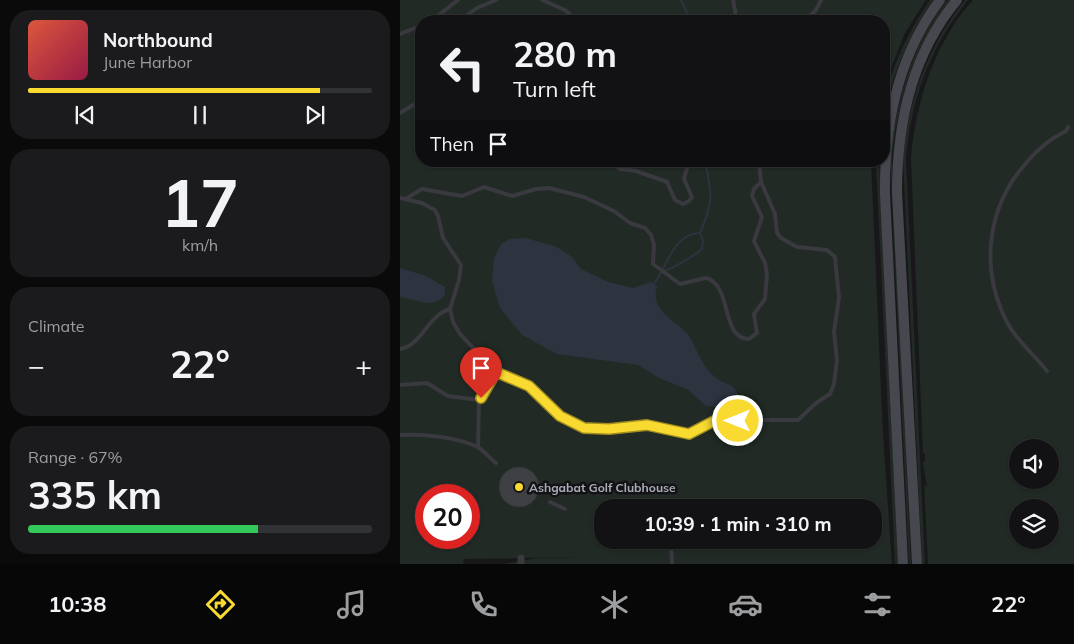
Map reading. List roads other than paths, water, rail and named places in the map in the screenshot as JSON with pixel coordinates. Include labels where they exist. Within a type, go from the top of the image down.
[{"type":"street","points":[[890,121],[894,98],[904,67],[916,39],[940,0]]},
{"type":"street","points":[[917,564],[897,192],[899,145],[907,101],[916,72],[938,27],[957,0]]},
{"type":"street","points":[[886,167],[885,194],[903,564]]},
{"type":"lane","points":[[440,15],[458,0]]},
{"type":"lane","points":[[467,15],[477,8],[496,0]]},
{"type":"lane","points":[[542,0],[565,10],[570,15]]},
{"type":"lane","points":[[733,0],[736,15]]},
{"type":"lane","points":[[811,15],[818,8],[821,0]]},
{"type":"lane","points":[[400,34],[415,28]]},
{"type":"lane","points":[[400,113],[415,104]]},
{"type":"lane","points":[[1047,372],[1019,341],[1004,316],[993,283],[990,244],[996,213],[1012,181],[1036,153],[1066,132],[1068,127]]},
{"type":"lane","points":[[618,167],[668,182],[675,200],[683,204],[691,199],[692,193],[684,179],[687,167]]},
{"type":"lane","points":[[400,198],[407,198],[435,210],[443,238],[460,263],[460,276],[450,309],[453,322],[460,334],[496,372],[529,386],[560,416],[584,428],[609,429],[647,425],[689,434],[717,420],[792,421],[803,418],[816,403],[830,394],[834,384],[837,360],[834,332],[839,298],[836,260],[828,250],[797,247],[781,238],[777,233],[775,214],[761,182],[760,167]]},
{"type":"lane","points":[[407,198],[422,189],[463,196],[484,187],[509,196],[544,188],[580,196],[614,210],[627,222],[647,230],[653,240],[652,262],[665,275],[680,284],[690,283],[703,278],[712,280],[728,311],[735,335],[746,339],[755,336],[757,330],[754,314],[765,299],[767,271],[754,242],[754,236],[762,219],[752,195],[756,186],[761,182]]},
{"type":"lane","points":[[400,349],[410,345],[433,319],[450,309]]},
{"type":"lane","points":[[478,448],[479,400],[485,394],[496,372]]},
{"type":"lane","points":[[400,385],[427,383],[448,396],[479,400]]},
{"type":"lane","points":[[400,435],[452,440],[478,448],[496,463]]},
{"type":"lane","points":[[550,502],[565,510]]},
{"type":"lane","points":[[671,549],[672,564]]},
{"type":"waterway","points":[[681,0],[688,15]]},
{"type":"waterway","points":[[654,284],[677,244],[691,234],[700,233],[710,205],[710,190],[706,167]]},
{"type":"waterway","points":[[665,270],[678,265],[702,249],[703,241],[700,233]]},
{"type":"place","name":"Ashgabat Golf Clubhouse","points":[[519,487]]}]
